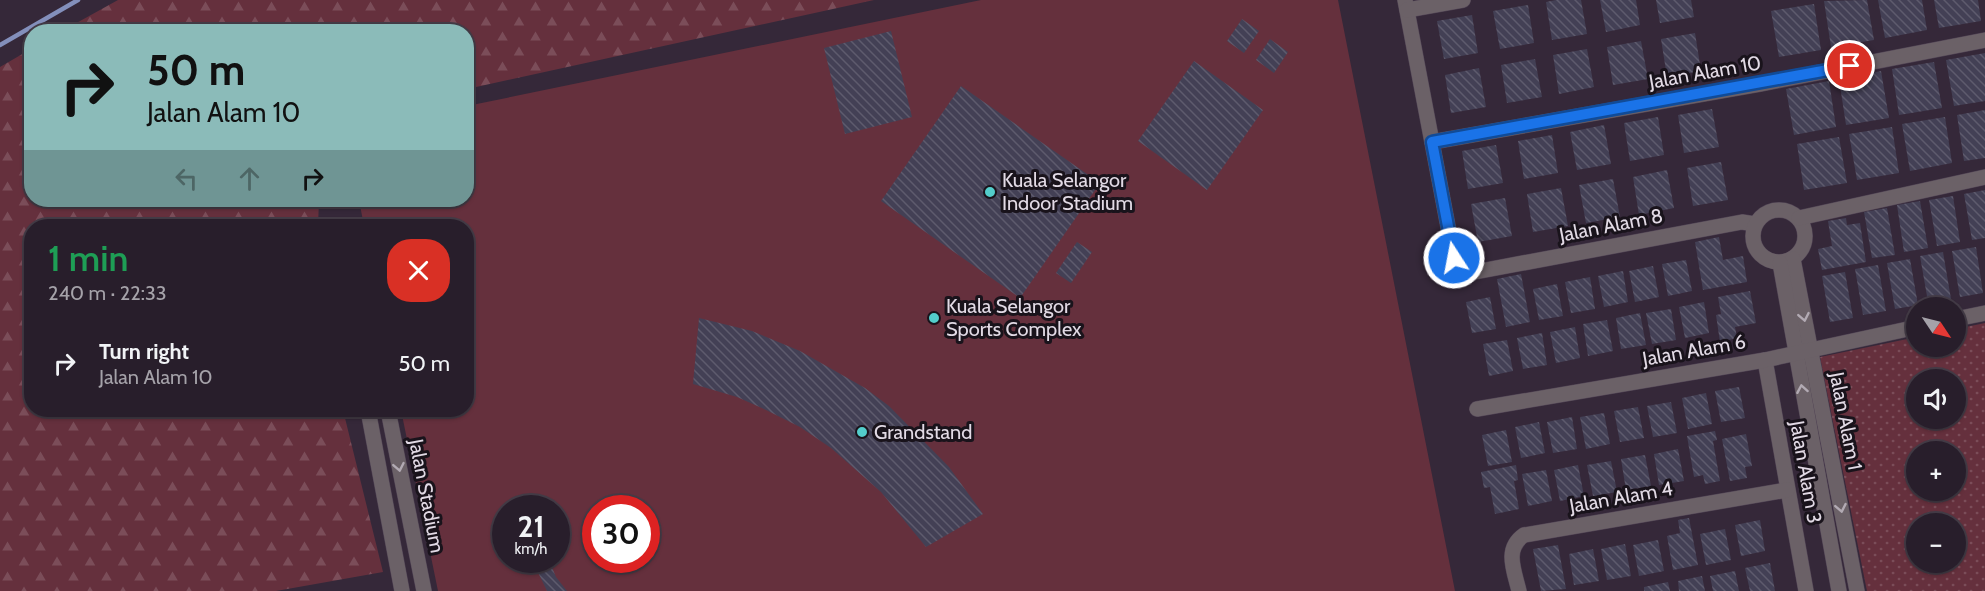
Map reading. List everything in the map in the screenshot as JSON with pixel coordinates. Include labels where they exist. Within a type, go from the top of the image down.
[{"type":"street","points":[[1432,142],[1406,5],[1462,0]]},
{"type":"street","name":"Jalan Alam 10","points":[[1432,142],[1760,84],[1985,40]]},
{"type":"street","name":"Jalan Alam 8","points":[[1432,142],[1454,258],[1463,267],[1475,272],[1742,222],[1755,224]]},
{"type":"street","points":[[1799,218],[1985,177]]},
{"type":"street","points":[[1776,210],[1784,210],[1799,218],[1806,232],[1803,248],[1786,261],[1771,262],[1756,250],[1753,242],[1755,224],[1761,217],[1776,210]]},
{"type":"street","name":"Jalan Alam 1","points":[[1786,261],[1803,351],[1857,591]]},
{"type":"street","points":[[1966,317],[1985,313]]},
{"type":"street","name":"Jalan Alam 6","points":[[1476,409],[1765,360],[1906,329]]},
{"type":"street","name":"Jalan Alam 1","points":[[1803,351],[1839,591]]},
{"type":"street","name":"Jalan Alam 3","points":[[1765,360],[1806,591]]},
{"type":"street","points":[[369,417],[402,591]]},
{"type":"street","name":"Jalan Stadium","points":[[389,417],[424,591]]},
{"type":"street","name":"Jalan Alam 4","points":[[1519,591],[1511,556],[1514,544],[1524,534],[1787,490]]},
{"type":"green space","points":[[118,0],[874,0],[474,87],[474,24],[75,24]]},
{"type":"green space","name":"Kuala Selangor Sports Complex","points":[[981,0],[1338,0],[1455,591],[438,591],[402,417],[474,417],[474,219],[363,219],[360,207],[474,207],[474,105]]},
{"type":"green space","points":[[24,53],[24,207],[319,207],[318,219],[24,219],[24,417],[345,417],[383,572],[276,591],[0,591],[0,67]]},
{"type":"green space","points":[[1985,323],[1985,591],[1867,591],[1820,357],[1906,339],[1906,357],[1966,357],[1966,327]]},
{"type":"building","points":[[1581,0],[1587,34],[1552,40],[1546,2]]},
{"type":"building","points":[[1600,0],[1636,0],[1640,25],[1606,32]]},
{"type":"building","points":[[1656,0],[1691,0],[1694,17],[1660,23]]},
{"type":"building","points":[[1867,0],[1874,40],[1831,47],[1824,1]]},
{"type":"building","points":[[1878,0],[1922,0],[1927,30],[1885,38]]},
{"type":"building","points":[[1934,0],[1978,0],[1981,21],[1939,28]]},
{"type":"building","points":[[1814,4],[1821,50],[1779,57],[1771,11]]},
{"type":"building","points":[[1528,5],[1534,43],[1500,49],[1493,11]]},
{"type":"building","points":[[1472,15],[1478,53],[1444,59],[1437,21]]},
{"type":"building","points":[[1242,19],[1259,31],[1244,53],[1227,41]]},
{"type":"building","points":[[891,31],[912,117],[845,134],[824,48]]},
{"type":"building","points":[[1695,33],[1701,71],[1667,77],[1661,39]]},
{"type":"building","points":[[1270,39],[1288,52],[1274,73],[1256,60]]},
{"type":"building","points":[[1641,41],[1648,79],[1613,85],[1607,47]]},
{"type":"building","points":[[1587,49],[1594,87],[1559,94],[1553,55]]},
{"type":"building","points":[[1985,53],[1985,101],[1954,106],[1946,60]]},
{"type":"building","points":[[1535,59],[1542,97],[1507,103],[1501,65]]},
{"type":"building","points":[[1194,61],[1263,110],[1207,190],[1138,141]]},
{"type":"building","points":[[1934,62],[1942,108],[1899,115],[1892,69]]},
{"type":"building","points":[[1479,68],[1486,107],[1451,113],[1445,75]]},
{"type":"building","points":[[1881,71],[1889,118],[1846,125],[1839,79]]},
{"type":"building","points":[[1829,81],[1836,127],[1794,135],[1786,89]]},
{"type":"building","name":"Kuala Selangor Indoor Stadium","points":[[961,86],[1100,183],[1020,298],[881,201]]},
{"type":"building","points":[[1712,109],[1719,147],[1684,153],[1678,115]]},
{"type":"building","points":[[1985,110],[1985,158],[1964,161],[1957,115]]},
{"type":"building","points":[[1658,117],[1664,155],[1630,161],[1624,123]]},
{"type":"building","points":[[1945,117],[1952,163],[1910,171],[1902,124]]},
{"type":"building","points":[[1604,125],[1611,164],[1577,170],[1570,132]]},
{"type":"building","points":[[1892,127],[1899,173],[1857,180],[1849,134]]},
{"type":"building","points":[[1552,135],[1558,173],[1524,179],[1518,141]]},
{"type":"building","points":[[1839,137],[1847,183],[1804,190],[1797,144]]},
{"type":"building","points":[[1496,145],[1503,183],[1468,189],[1462,151]]},
{"type":"building","points":[[1721,162],[1728,200],[1693,206],[1687,168]]},
{"type":"building","points":[[1667,170],[1674,208],[1639,215],[1633,177]]},
{"type":"building","points":[[1613,179],[1620,217],[1586,223],[1579,185]]},
{"type":"building","points":[[1561,188],[1568,226],[1533,232],[1527,194]]},
{"type":"building","points":[[1985,190],[1985,238],[1972,240],[1964,194]]},
{"type":"building","points":[[1953,196],[1960,242],[1937,246],[1929,200]]},
{"type":"building","points":[[1505,198],[1512,236],[1478,242],[1471,204]]},
{"type":"building","points":[[1920,201],[1928,248],[1904,252],[1897,205]]},
{"type":"building","points":[[1887,208],[1895,255],[1872,258],[1864,212]]},
{"type":"building","points":[[1846,218],[1847,225],[1860,223],[1866,262],[1822,270],[1818,249],[1832,246],[1828,221]]},
{"type":"building","points":[[1719,237],[1723,260],[1743,256],[1747,282],[1703,290],[1695,242]]},
{"type":"building","points":[[1077,242],[1092,252],[1071,283],[1056,273]]},
{"type":"building","points":[[1976,247],[1983,293],[1960,297],[1952,251]]},
{"type":"building","points":[[1943,252],[1951,297],[1927,297],[1920,256]]},
{"type":"building","points":[[1910,259],[1917,297],[1906,297],[1906,307],[1895,309],[1887,263]]},
{"type":"building","points":[[1686,260],[1692,291],[1668,296],[1662,264]]},
{"type":"building","points":[[1878,265],[1886,311],[1863,315],[1855,269]]},
{"type":"building","points":[[1653,266],[1659,297],[1635,302],[1629,271]]},
{"type":"building","points":[[1623,271],[1628,302],[1604,307],[1598,276]]},
{"type":"building","points":[[1845,272],[1853,318],[1830,322],[1822,276]]},
{"type":"building","points":[[1521,274],[1530,322],[1506,327],[1497,279]]},
{"type":"building","points":[[1590,277],[1595,309],[1571,313],[1565,282]]},
{"type":"building","points":[[1557,284],[1563,316],[1539,320],[1533,289]]},
{"type":"building","points":[[1750,291],[1756,323],[1735,327],[1737,338],[1720,342],[1716,315],[1721,314],[1718,297]]},
{"type":"building","points":[[1490,297],[1496,329],[1472,333],[1466,302]]},
{"type":"building","points":[[1704,302],[1709,333],[1685,338],[1679,307]]},
{"type":"building","points":[[1671,309],[1676,340],[1652,344],[1646,313]]},
{"type":"building","points":[[1640,313],[1646,345],[1621,349],[1616,318]]},
{"type":"building","name":"Grandstand","points":[[699,318],[752,331],[800,351],[865,388],[889,406],[949,467],[983,514],[926,547],[881,492],[831,448],[800,427],[766,410],[737,397],[693,384]]},
{"type":"building","points":[[1607,320],[1613,351],[1588,356],[1583,324]]},
{"type":"building","points":[[1575,327],[1580,358],[1556,363],[1550,332]]},
{"type":"building","points":[[1542,333],[1547,365],[1523,369],[1517,338]]},
{"type":"building","points":[[1507,340],[1513,371],[1489,376],[1483,344]]},
{"type":"building","points":[[1739,387],[1745,418],[1721,422],[1715,391]]},
{"type":"building","points":[[1706,393],[1712,424],[1688,429],[1682,398]]},
{"type":"building","points":[[1671,402],[1677,433],[1653,437],[1647,406]]},
{"type":"building","points":[[1638,407],[1644,438],[1620,442],[1614,411]]},
{"type":"building","points":[[1604,413],[1610,444],[1586,449],[1580,417]]},
{"type":"building","points":[[1572,417],[1577,449],[1553,453],[1547,422]]},
{"type":"building","points":[[1539,422],[1545,453],[1521,458],[1515,427]]},
{"type":"building","points":[[1506,430],[1512,462],[1488,466],[1482,435]]},
{"type":"building","points":[[1715,431],[1717,440],[1713,441],[1720,481],[1705,484],[1703,475],[1694,477],[1687,436]]},
{"type":"building","points":[[1746,434],[1752,466],[1745,467],[1747,478],[1730,481],[1722,439]]},
{"type":"building","points":[[1678,449],[1684,481],[1659,485],[1654,454]]},
{"type":"building","points":[[1645,455],[1651,486],[1626,490],[1621,459]]},
{"type":"building","points":[[1611,461],[1617,492],[1593,496],[1587,465]]},
{"type":"building","points":[[1516,465],[1518,480],[1514,481],[1519,509],[1495,514],[1490,487],[1484,488],[1481,472]]},
{"type":"building","points":[[1578,465],[1584,496],[1560,501],[1554,470]]},
{"type":"building","points":[[1546,470],[1552,501],[1528,506],[1522,474]]},
{"type":"building","points":[[1689,518],[1698,565],[1673,570],[1667,536],[1680,533],[1678,520]]},
{"type":"building","points":[[1760,520],[1765,551],[1741,556],[1735,525]]},
{"type":"building","points":[[1725,529],[1731,560],[1706,565],[1700,534]]},
{"type":"building","points":[[1658,540],[1664,571],[1639,576],[1633,545]]},
{"type":"building","points":[[1625,544],[1631,576],[1607,580],[1601,549]]},
{"type":"building","points":[[1558,545],[1566,589],[1541,591],[1533,549]]},
{"type":"building","points":[[1593,549],[1599,581],[1574,585],[1569,554]]},
{"type":"building","points":[[1770,563],[1775,591],[1750,591],[1745,568]]},
{"type":"building","points":[[1735,571],[1739,591],[1713,591],[1710,576]]},
{"type":"building","points":[[538,573],[554,573],[567,591],[547,591]]},
{"type":"building","points":[[1702,576],[1705,591],[1679,591],[1678,581]]},
{"type":"building","points":[[1668,582],[1670,591],[1644,591],[1644,587]]},
{"type":"waterway","points":[[36,24],[78,0]]},
{"type":"waterway","points":[[0,45],[24,31]]},
{"type":"place","name":"Kuala Selangor Indoor Stadium","points":[[990,192]]},
{"type":"place","name":"Kuala Selangor Sports Complex","points":[[934,318]]},
{"type":"place","name":"Grandstand","points":[[862,432]]},
{"type":"route","points":[[1454,258],[1432,142],[1850,66]]}]
